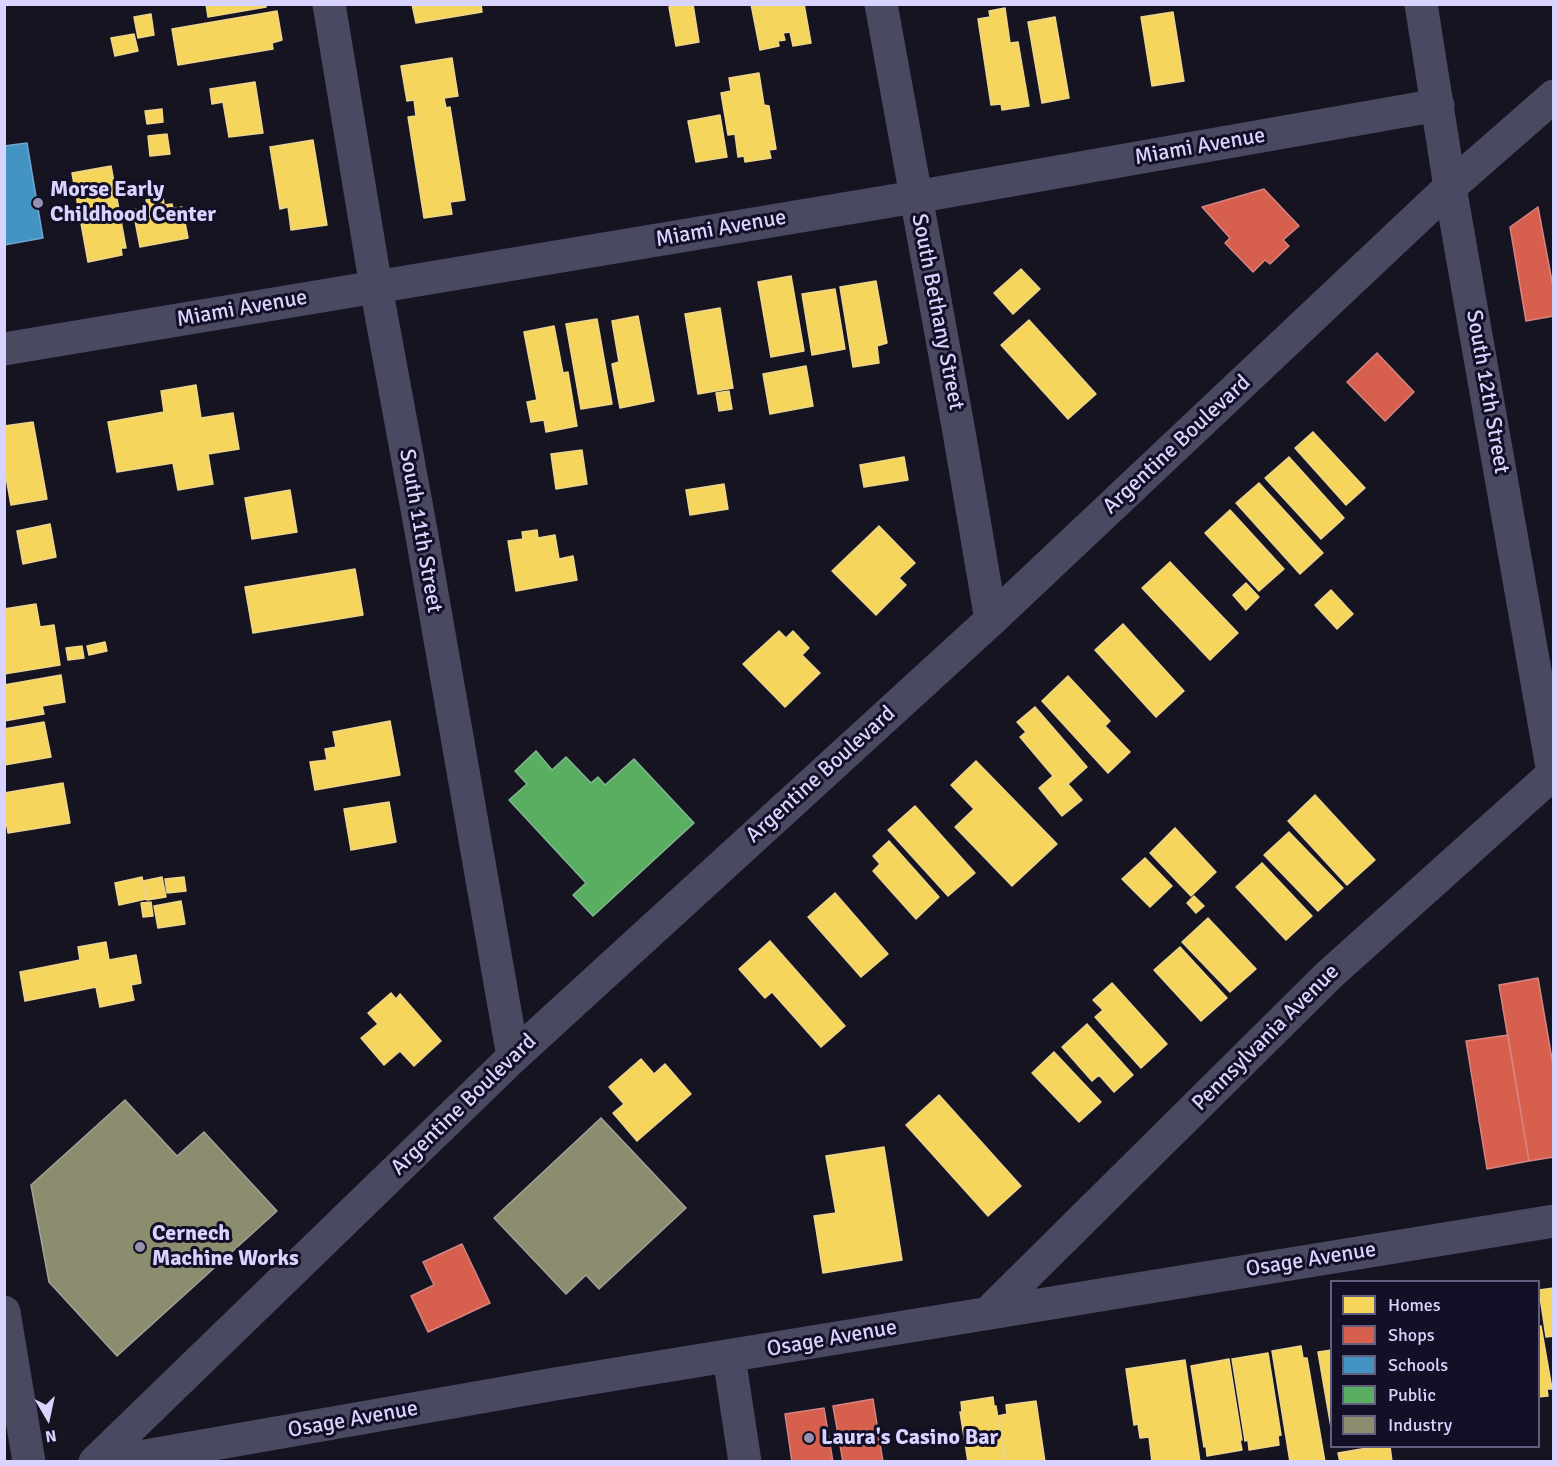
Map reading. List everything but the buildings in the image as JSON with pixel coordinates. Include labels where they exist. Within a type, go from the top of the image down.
[{"type":"street","name":"South 11th Street","points":[[329,4],[376,287],[513,1057]]},
{"type":"street","name":"South Bethany Street","points":[[880,4],[959,432],[991,620]]},
{"type":"street","name":"South 12th Street","points":[[1421,4],[1450,187],[1553,776]]},
{"type":"street","name":"Argentine Boulevard","points":[[95,1461],[513,1057],[991,620],[1450,187],[1554,96]]},
{"type":"street","name":"Miami Avenue","points":[[4,349],[915,197],[1438,105]]},
{"type":"street","name":"Pennsylvania Avenue","points":[[988,1313],[1329,975],[1553,776]]},
{"type":"street","name":"Osage Avenue","points":[[111,1461],[543,1386],[1554,1221]]},
{"type":"street","points":[[4,1312],[29,1461]]},
{"type":"street","points":[[729,1357],[745,1461]]},
{"type":"place","name":"Morse Early Childhood Center","points":[[38,203]]},
{"type":"place","name":"Cernech Machine Works","points":[[140,1247]]},
{"type":"place","name":"Laura's Casino Bar","points":[[809,1438]]}]
